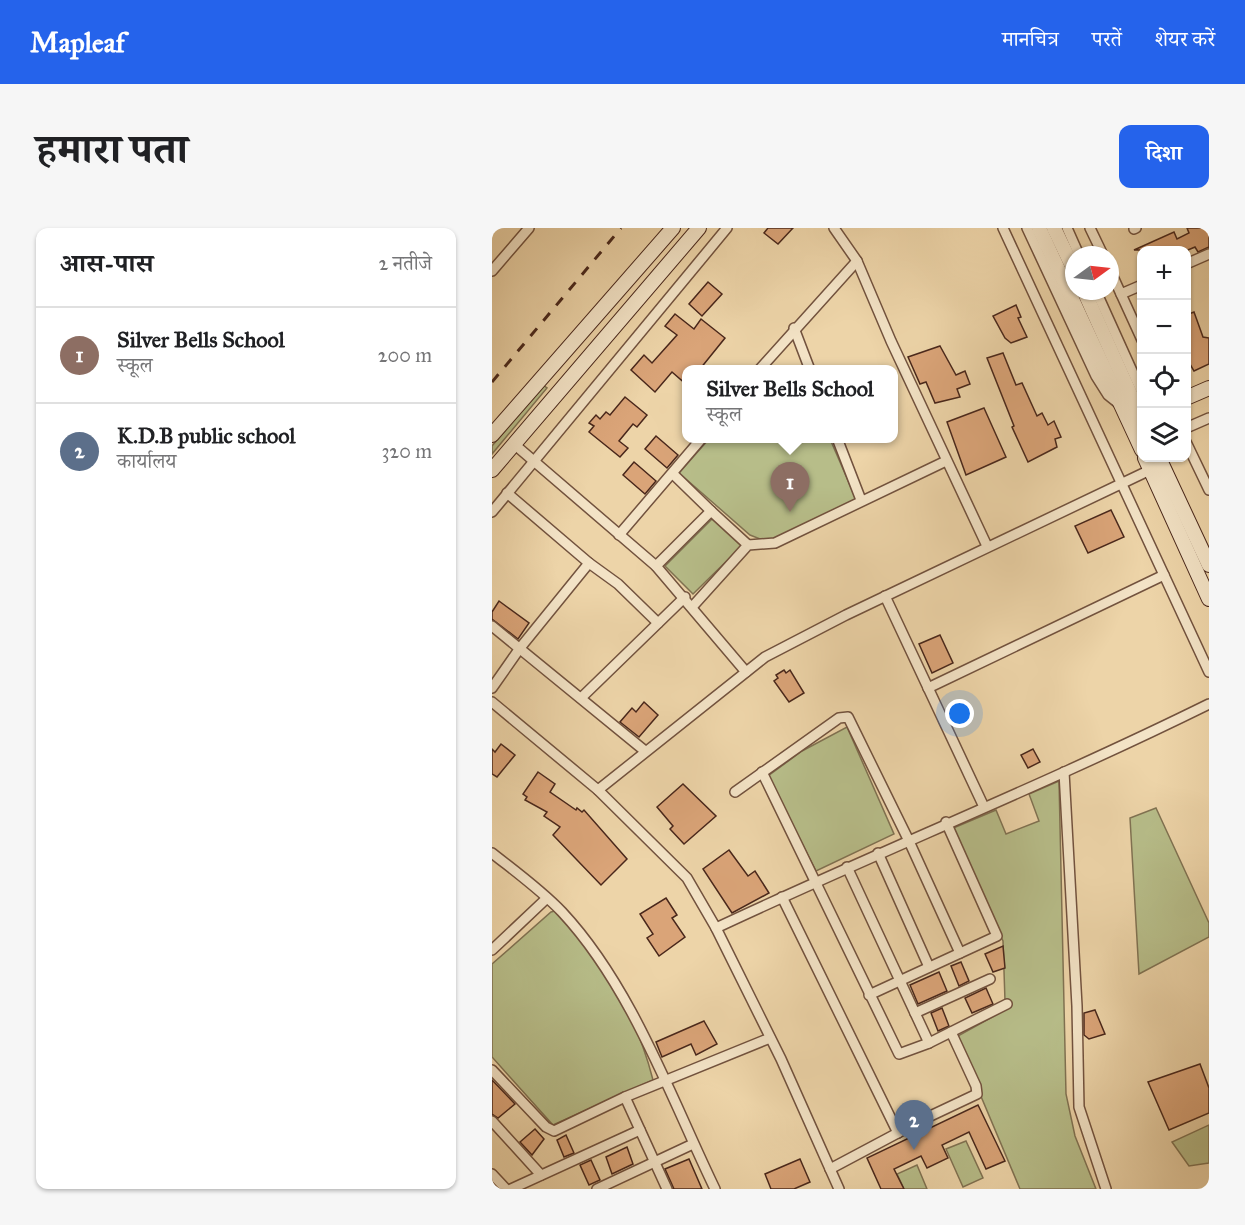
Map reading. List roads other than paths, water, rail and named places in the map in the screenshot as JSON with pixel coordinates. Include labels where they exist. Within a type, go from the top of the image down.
[{"type":"main road","points":[[492,435],[673,228]]},
{"type":"main road","points":[[492,470],[699,228]]},
{"type":"main road","points":[[1039,228],[1116,363]]},
{"type":"main road","points":[[1054,228],[1065,251]]},
{"type":"main road","points":[[1088,300],[1131,398],[1137,426]]},
{"type":"main road","points":[[550,367],[564,385]]},
{"type":"main road","points":[[1191,396],[1209,388]]},
{"type":"main road","points":[[1161,462],[1209,565]]},
{"type":"main road","points":[[1148,464],[1209,599]]},
{"type":"street","points":[[492,271],[528,228]]},
{"type":"street","points":[[492,512],[667,298],[728,228]]},
{"type":"street","points":[[834,228],[857,261],[946,461],[987,546]]},
{"type":"street","points":[[1027,228],[1096,376],[1108,395],[1131,398]]},
{"type":"street","points":[[1067,228],[1075,246]]},
{"type":"street","points":[[1090,228],[1099,246]]},
{"type":"street","points":[[1006,229],[1209,672]]},
{"type":"street","points":[[1191,262],[1209,254]]},
{"type":"street","points":[[762,365],[857,261]]},
{"type":"street","points":[[1121,294],[1137,287]]},
{"type":"street","points":[[1119,290],[1137,329]]},
{"type":"street","points":[[1098,300],[1116,363],[1131,398]]},
{"type":"street","points":[[794,328],[808,365]]},
{"type":"street","points":[[1191,426],[1209,418]]},
{"type":"street","points":[[619,535],[698,443]]},
{"type":"street","points":[[839,443],[861,500]]},
{"type":"street","points":[[514,444],[656,566],[693,606],[746,672]]},
{"type":"street","points":[[1191,452],[1209,490]]},
{"type":"street","points":[[693,606],[748,545],[775,543],[946,461]]},
{"type":"street","points":[[598,790],[765,657],[987,546],[1121,484],[1148,464]]},
{"type":"street","points":[[673,474],[748,545]]},
{"type":"street","points":[[507,493],[589,563],[618,584],[658,623]]},
{"type":"street","points":[[656,566],[711,511]]},
{"type":"street","points":[[492,688],[520,648],[589,563]]},
{"type":"street","points":[[928,688],[1164,575]]},
{"type":"street","points":[[885,596],[984,807]]},
{"type":"street","points":[[581,698],[685,597]]},
{"type":"street","points":[[492,626],[645,751]]},
{"type":"street","points":[[492,702],[598,790],[687,878],[716,928],[770,1038],[839,1189]]},
{"type":"street","points":[[716,928],[946,822],[1102,757],[1209,704]]},
{"type":"street","points":[[735,792],[839,718],[848,717],[908,839],[960,953]]},
{"type":"street","points":[[762,771],[899,1054],[929,1043],[1007,1004]]},
{"type":"street","points":[[1064,771],[1077,1006],[1079,1107],[1106,1189]]},
{"type":"street","points":[[869,995],[997,936],[946,822]]},
{"type":"street","points":[[492,853],[547,898],[579,933],[608,974],[664,1081],[715,1189]]},
{"type":"street","points":[[878,853],[929,967]]},
{"type":"street","points":[[847,867],[929,1043]]},
{"type":"street","points":[[782,897],[898,1133]]},
{"type":"street","points":[[492,950],[547,898]]},
{"type":"street","points":[[915,1013],[990,979]]},
{"type":"street","points":[[830,1169],[977,1094],[976,1086],[951,1032]]},
{"type":"street","points":[[492,1070],[546,1127],[554,1131],[625,1097],[770,1038]]},
{"type":"street","points":[[625,1097],[667,1189]]},
{"type":"street","points":[[492,1121],[541,1175]]},
{"type":"street","points":[[492,1174],[508,1189],[640,1130]]},
{"type":"street","points":[[597,1189],[693,1144]]},
{"type":"railway","points":[[492,382],[621,228]]},
{"type":"place","name":"Silver Bells School","points":[[790,512]]},
{"type":"place","name":"K.D.B public school","points":[[914,1150]]}]
